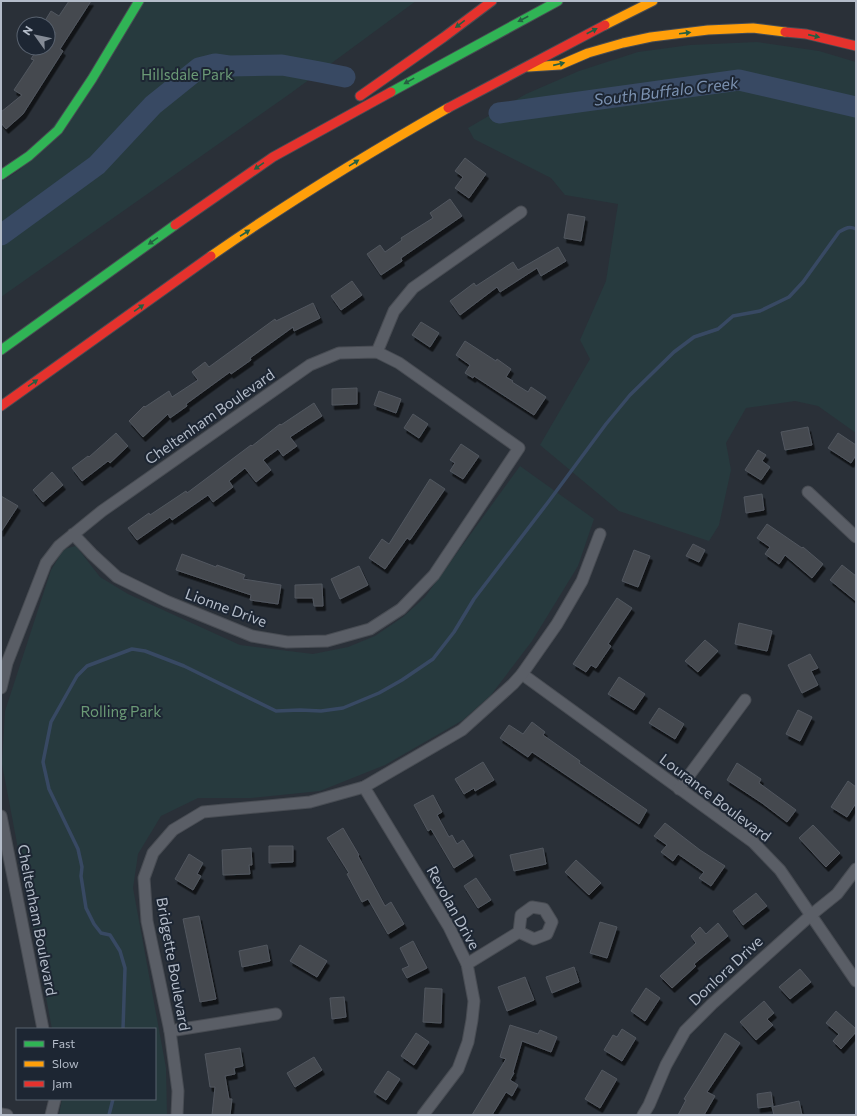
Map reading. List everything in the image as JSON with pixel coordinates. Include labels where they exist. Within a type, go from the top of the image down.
[{"type":"main road","points":[[1,175],[29,156],[58,130],[92,79],[139,1]]},
{"type":"main road","points":[[352,101],[444,37],[492,1]]},
{"type":"main road","points":[[273,156],[558,1]]},
{"type":"main road","points":[[1,406],[245,233],[361,159],[429,118],[520,68],[653,1]]},
{"type":"main road","points":[[520,68],[560,65],[588,53],[623,43],[708,30],[753,28],[806,34],[856,46]]},
{"type":"main road","points":[[1,350],[126,259],[340,109]]},
{"type":"street","points":[[377,352],[394,312],[414,288],[521,212]]},
{"type":"street","name":"Cheltenham Boulevard","points":[[1,688],[4,662],[46,563],[58,546],[102,511],[310,365],[339,353],[377,352],[399,363],[519,448]]},
{"type":"street","name":"Lionne Drive","points":[[73,534],[117,577],[166,601],[252,636],[287,642],[327,641],[370,629],[401,609],[434,575],[519,448]]},
{"type":"street","points":[[808,492],[856,536]]},
{"type":"street","name":"Bridgette Boulevard","points":[[177,1115],[178,1092],[170,1031],[147,921],[144,878],[153,853],[173,830],[203,812],[310,802],[364,786],[462,730],[522,674],[557,624],[582,581],[600,534]]},
{"type":"street","name":"Lourance Boulevard","points":[[522,674],[753,842],[780,870],[856,981]]},
{"type":"street","points":[[679,789],[745,700]]},
{"type":"street","name":"Revolan Drive","points":[[364,786],[449,927],[466,964],[474,1001],[468,1042],[458,1069],[423,1115]]},
{"type":"street","name":"Cheltenham Boulevard","points":[[1,816],[43,1028]]},
{"type":"street","name":"Donlora Drive","points":[[642,1115],[648,1106],[666,1066],[685,1031],[712,1004],[811,915],[837,894],[856,869]]},
{"type":"street","points":[[466,964],[519,932]]},
{"type":"street","points":[[170,1031],[276,1014]]},
{"type":"street","points":[[51,1115],[55,1100]]},
{"type":"street","points":[[1,1114],[7,1115]]},
{"type":"green space","name":"Hillsdale Park","points":[[145,1],[416,1],[291,93],[1,297],[1,182],[21,169]]},
{"type":"green space","points":[[757,42],[819,51],[856,62],[856,433],[818,406],[795,401],[746,408],[726,443],[731,470],[719,525],[709,541],[619,511],[540,445],[590,359],[580,340],[606,281],[618,204],[565,195],[551,178],[474,139],[468,128],[526,94],[579,71],[638,52],[690,45]]},
{"type":"green space","name":"Rolling Park","points":[[520,466],[594,519],[578,566],[532,641],[491,695],[463,720],[385,765],[320,791],[251,798],[198,798],[161,816],[138,854],[133,888],[166,1068],[167,1115],[59,1115],[62,1100],[156,1100],[156,1028],[52,1028],[2,764],[5,711],[51,570],[64,549],[76,546],[100,577],[128,594],[240,645],[313,654],[348,647],[375,636],[403,617],[425,597]]},
{"type":"building","points":[[69,1],[91,1],[60,49],[63,51],[23,114],[6,129],[1,123],[1,112],[22,95],[14,90],[34,60],[31,59],[33,56],[56,56],[56,16],[48,16],[51,11],[59,16]]},
{"type":"building","points":[[465,158],[486,174],[469,198],[455,188],[463,177],[455,171]]},
{"type":"building","points":[[450,199],[462,216],[401,258],[402,261],[381,275],[367,254],[380,245],[385,252],[402,240],[401,238],[433,218],[430,213]]},
{"type":"building","points":[[568,214],[585,217],[581,241],[564,238]]},
{"type":"building","points":[[558,247],[566,261],[541,276],[537,268],[500,292],[497,287],[460,315],[450,301],[474,283],[476,286],[513,262],[518,270]]},
{"type":"building","points":[[352,281],[362,295],[341,310],[331,296]]},
{"type":"building","points":[[313,303],[320,318],[294,331],[293,327],[250,358],[251,360],[231,374],[230,372],[186,404],[187,406],[170,418],[168,414],[143,437],[129,421],[144,406],[145,407],[169,391],[172,397],[198,380],[192,372],[205,362],[209,367],[275,319],[276,321]]},
{"type":"building","points":[[421,322],[439,333],[430,347],[412,335]]},
{"type":"building","points":[[465,341],[496,361],[497,359],[511,369],[506,377],[513,381],[512,382],[528,392],[531,387],[546,397],[534,415],[474,376],[473,378],[465,373],[470,365],[456,355]]},
{"type":"building","points":[[357,388],[357,404],[332,405],[332,389]]},
{"type":"building","points":[[379,391],[401,399],[396,413],[374,405]]},
{"type":"building","points":[[314,403],[322,416],[290,437],[297,446],[283,456],[278,449],[263,460],[271,470],[256,482],[245,468],[229,481],[233,487],[213,502],[208,495],[172,520],[170,517],[137,540],[128,528],[149,513],[150,515],[186,491],[187,493],[280,424],[281,425]]},
{"type":"building","points":[[413,414],[428,424],[419,438],[404,428]]},
{"type":"building","points":[[808,427],[812,445],[785,450],[781,432]]},
{"type":"building","points":[[116,433],[128,446],[110,463],[108,461],[82,481],[72,468],[88,456],[89,457]]},
{"type":"building","points":[[838,433],[856,445],[856,455],[851,463],[828,448]]},
{"type":"building","points":[[461,444],[479,456],[463,479],[450,471],[455,463],[450,460]]},
{"type":"building","points":[[758,450],[766,455],[762,461],[770,467],[761,480],[745,470]]},
{"type":"building","points":[[52,472],[63,485],[43,502],[33,490]]},
{"type":"building","points":[[430,479],[445,489],[410,540],[407,538],[385,569],[369,558],[382,539],[389,544]]},
{"type":"building","points":[[762,494],[764,510],[746,513],[744,497]]},
{"type":"building","points":[[1,496],[18,506],[1,532]]},
{"type":"building","points":[[767,524],[802,548],[803,547],[823,564],[812,578],[785,555],[779,564],[765,554],[770,547],[757,538]]},
{"type":"building","points":[[693,544],[705,550],[699,562],[686,556]]},
{"type":"building","points":[[634,550],[650,556],[638,587],[622,581]]},
{"type":"building","points":[[182,554],[216,567],[217,565],[245,575],[243,579],[281,585],[278,604],[250,600],[251,595],[176,570]]},
{"type":"building","points":[[842,565],[856,576],[856,601],[830,580]]},
{"type":"building","points":[[359,566],[368,585],[340,599],[331,579]]},
{"type":"building","points":[[322,584],[323,606],[314,606],[313,598],[295,598],[295,585]]},
{"type":"building","points":[[617,598],[632,608],[608,644],[611,646],[596,668],[591,665],[586,672],[573,664]]},
{"type":"building","points":[[739,623],[772,631],[767,651],[735,644]]},
{"type":"building","points":[[705,640],[718,651],[698,672],[685,661]]},
{"type":"building","points":[[810,654],[818,668],[811,671],[818,685],[802,693],[788,665]]},
{"type":"building","points":[[619,677],[645,694],[634,710],[608,694]]},
{"type":"building","points":[[659,708],[684,724],[675,739],[649,723]]},
{"type":"building","points":[[798,710],[812,717],[800,741],[786,734]]},
{"type":"building","points":[[532,722],[545,732],[543,735],[580,761],[579,763],[647,810],[639,824],[532,752],[528,757],[500,738],[509,725],[523,734]]},
{"type":"building","points":[[483,762],[494,780],[475,791],[474,788],[464,794],[455,779]]},
{"type":"building","points":[[737,763],[761,779],[759,783],[796,810],[787,822],[762,803],[727,780]]},
{"type":"building","points":[[848,781],[856,787],[856,803],[847,817],[831,807]]},
{"type":"building","points":[[433,795],[442,812],[437,815],[449,837],[452,835],[457,844],[463,840],[473,856],[454,868],[431,829],[428,831],[414,805]]},
{"type":"building","points":[[665,823],[700,850],[725,866],[711,886],[699,878],[704,872],[678,854],[673,861],[661,852],[667,845],[654,836]]},
{"type":"building","points":[[813,825],[840,853],[826,867],[799,838]]},
{"type":"building","points":[[343,828],[359,855],[358,856],[385,906],[391,902],[404,924],[388,934],[368,899],[362,902],[347,874],[349,873],[327,838]]},
{"type":"building","points":[[269,846],[293,846],[293,862],[269,863]]},
{"type":"building","points":[[251,848],[252,865],[249,865],[250,874],[223,875],[222,850]]},
{"type":"building","points":[[543,848],[546,864],[514,871],[510,855]]},
{"type":"building","points":[[189,854],[203,863],[197,874],[201,876],[193,890],[175,879]]},
{"type":"building","points":[[576,860],[601,883],[589,895],[565,872]]},
{"type":"building","points":[[476,878],[491,900],[478,908],[464,886]]},
{"type":"building","points":[[756,893],[767,906],[743,925],[733,911]]},
{"type":"building","points":[[199,916],[216,999],[200,1002],[183,919]]},
{"type":"building","points":[[600,922],[617,927],[607,958],[590,953]]},
{"type":"building","points":[[718,923],[728,936],[694,964],[696,966],[672,988],[660,976],[696,943],[691,936],[700,927],[706,934]]},
{"type":"building","points":[[413,941],[427,968],[407,978],[402,969],[409,966],[400,948]]},
{"type":"building","points":[[267,945],[270,961],[242,967],[239,951]]},
{"type":"building","points":[[300,945],[327,961],[317,977],[290,961]]},
{"type":"building","points":[[574,967],[579,982],[552,993],[546,977]]},
{"type":"building","points":[[800,969],[811,982],[790,999],[779,987]]},
{"type":"building","points":[[525,977],[534,1000],[507,1011],[498,987]]},
{"type":"building","points":[[425,988],[442,989],[441,1023],[423,1022]]},
{"type":"building","points":[[646,988],[660,998],[645,1021],[631,1011]]},
{"type":"building","points":[[344,997],[346,1017],[332,1019],[330,998]]},
{"type":"building","points":[[764,1001],[774,1013],[767,1019],[773,1025],[756,1040],[740,1022]]},
{"type":"building","points":[[836,1011],[856,1029],[856,1032],[841,1049],[833,1041],[839,1034],[826,1023]]},
{"type":"building","points":[[510,1025],[538,1034],[540,1030],[557,1037],[551,1052],[522,1041],[513,1072],[514,1073],[510,1080],[518,1085],[512,1096],[506,1092],[492,1115],[472,1115],[506,1059],[500,1057]]},
{"type":"building","points":[[622,1029],[636,1038],[622,1061],[604,1050],[613,1035],[617,1037]]},
{"type":"building","points":[[416,1033],[429,1042],[414,1065],[401,1056]]},
{"type":"building","points":[[725,1033],[740,1043],[707,1092],[715,1096],[704,1115],[678,1115],[686,1100],[684,1099]]},
{"type":"building","points":[[240,1048],[243,1066],[234,1068],[235,1074],[225,1076],[229,1099],[232,1099],[230,1115],[212,1115],[215,1087],[210,1087],[205,1054]]},
{"type":"building","points":[[314,1057],[322,1070],[295,1087],[287,1073]]},
{"type":"building","points":[[602,1070],[617,1079],[600,1108],[585,1099]]},
{"type":"building","points":[[388,1071],[400,1079],[386,1100],[374,1092]]},
{"type":"building","points":[[771,1092],[773,1106],[758,1108],[757,1094]]},
{"type":"building","points":[[799,1101],[802,1115],[774,1115],[772,1107]]},
{"type":"waterway","name":"South Buffalo Creek","points":[[1,235],[97,165],[153,105],[199,68],[215,64],[229,66],[282,65],[345,77]]},
{"type":"waterway","name":"South Buffalo Creek","points":[[499,113],[739,80],[856,107]]},
{"type":"waterway","points":[[123,1028],[125,968],[120,951],[110,935],[101,933],[94,924],[86,908],[81,876],[82,867],[78,849],[49,789],[43,762],[51,722],[77,676],[87,666],[132,649],[145,651],[184,666],[276,711],[321,711],[343,708],[379,693],[402,680],[433,659],[454,632],[474,599],[606,424],[630,395],[674,352],[694,337],[718,329],[733,316],[760,311],[789,297],[803,282],[839,232],[848,228],[856,229]]},
{"type":"waterway","points":[[109,1115],[113,1100]]},
{"type":"traffic: fast","points":[[1,175],[29,156],[58,130],[92,79],[139,1]]},
{"type":"traffic: fast","points":[[391,92],[558,1]]},
{"type":"traffic: fast","points":[[1,350],[175,225]]},
{"type":"traffic: slow","points":[[605,25],[653,1]]},
{"type":"traffic: slow","points":[[528,67],[560,65],[588,53],[651,37],[708,30],[753,28],[785,32]]},
{"type":"traffic: slow","points":[[211,256],[328,179],[448,108]]},
{"type":"traffic: jam","points":[[360,96],[492,1]]},
{"type":"traffic: jam","points":[[448,108],[605,25]]},
{"type":"traffic: jam","points":[[785,32],[806,34],[856,46]]},
{"type":"traffic: jam","points":[[175,225],[273,157],[391,92]]},
{"type":"traffic: jam","points":[[1,406],[211,256]]}]
